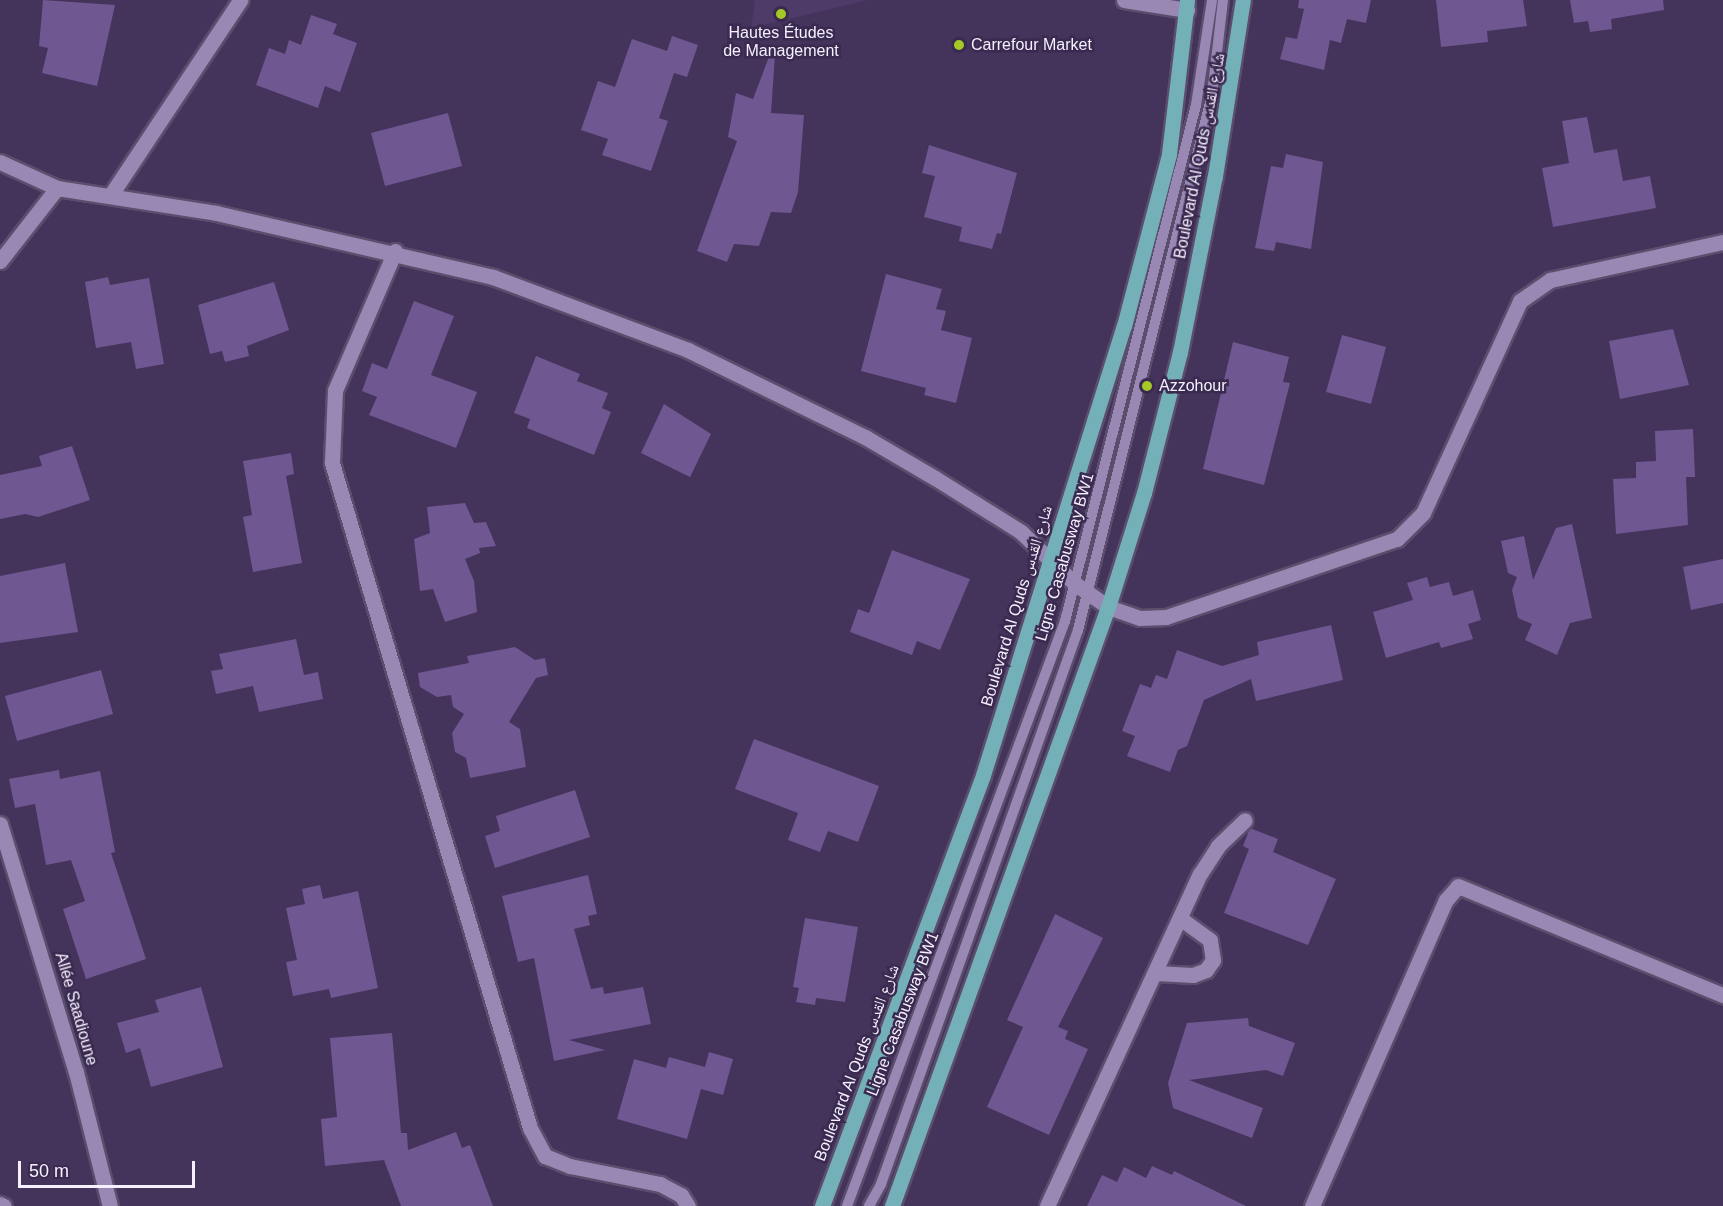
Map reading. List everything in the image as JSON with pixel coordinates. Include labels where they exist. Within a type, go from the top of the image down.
[{"type":"main road","name":"Boulevard Al Quds شارع القدس","points":[[892,1206],[1108,608],[1144,493],[1180,352],[1220,153],[1243,0]]},
{"type":"main road","name":"Boulevard Al Quds شارع القدس","points":[[822,1206],[983,775],[1124,326],[1169,154],[1187,5]]},
{"type":"street","points":[[112,193],[240,0]]},
{"type":"street","points":[[1124,0],[1187,5]]},
{"type":"street","points":[[0,162],[57,188],[112,193],[395,251],[493,277],[688,350],[875,443],[1021,532],[1081,588],[1108,608],[1140,618],[1166,617],[1397,539],[1423,513],[1520,301],[1550,280],[1723,242]]},
{"type":"street","points":[[0,261],[57,188]]},
{"type":"street","points":[[395,251],[335,390],[332,463],[530,1128],[545,1156],[570,1166],[660,1184],[681,1195],[688,1206]]},
{"type":"street","points":[[1047,1206],[1208,860],[1245,820]]},
{"type":"street","name":"Allée Saadioune","points":[[0,824],[76,1071],[110,1206]]},
{"type":"street","points":[[1318,1204],[1446,900],[1458,886],[1723,995]]},
{"type":"street","points":[[1156,973],[1193,975],[1206,970],[1213,960],[1210,940],[1180,918]]},
{"type":"lane","name":"Ligne Casabusway BW1","points":[[847,1206],[1061,632],[1081,588],[1196,105],[1212,0]]},
{"type":"lane","name":"Ligne Casabusway BW1","points":[[869,1206],[881,1184],[1020,795],[1081,588],[1212,94],[1223,0]]},
{"type":"shaded area","name":"Hautes Études de Management","points":[[755,0],[868,0],[751,28]]},
{"type":"building","points":[[43,0],[115,5],[97,86],[42,73],[48,48],[39,46]]},
{"type":"building","points":[[1299,0],[1371,0],[1366,23],[1347,19],[1341,43],[1330,40],[1324,70],[1280,59],[1286,37],[1297,39],[1304,9],[1298,8]]},
{"type":"building","points":[[1436,0],[1523,0],[1527,26],[1487,31],[1488,42],[1441,47]]},
{"type":"building","points":[[1570,0],[1663,0],[1664,10],[1611,19],[1612,29],[1590,32],[1588,21],[1574,23]]},
{"type":"building","points":[[311,15],[337,24],[333,34],[357,43],[340,92],[325,86],[318,108],[256,85],[269,48],[285,54],[289,40],[301,45]]},
{"type":"building","points":[[672,36],[698,45],[687,77],[674,73],[659,118],[668,121],[651,171],[602,155],[608,139],[581,130],[598,81],[615,87],[632,39],[667,51]]},
{"type":"building","points":[[770,54],[775,55],[771,113],[804,115],[798,192],[791,213],[771,212],[759,246],[734,244],[727,262],[697,251],[737,141],[728,137],[736,93],[753,99]]},
{"type":"building","points":[[448,113],[462,166],[385,186],[371,133]]},
{"type":"building","points":[[1587,117],[1594,153],[1617,149],[1623,181],[1650,176],[1656,208],[1553,227],[1542,168],[1569,163],[1562,121]]},
{"type":"building","points":[[929,145],[1017,173],[1001,234],[997,233],[992,249],[959,241],[962,227],[924,217],[935,176],[922,173]]},
{"type":"building","points":[[1286,154],[1323,162],[1311,249],[1276,242],[1274,251],[1255,248],[1271,166],[1283,168]]},
{"type":"building","points":[[886,274],[942,289],[936,309],[946,311],[941,330],[972,338],[956,403],[924,395],[926,388],[861,371]]},
{"type":"building","points":[[108,277],[110,285],[149,278],[164,364],[136,369],[131,342],[96,348],[85,282]]},
{"type":"building","points":[[274,282],[289,330],[247,346],[249,356],[225,362],[222,351],[210,354],[198,305]]},
{"type":"building","points":[[414,301],[454,316],[431,375],[477,392],[456,448],[369,415],[377,397],[362,391],[372,363],[387,369]]},
{"type":"building","points":[[1673,329],[1689,385],[1620,399],[1609,341]]},
{"type":"building","points":[[1342,335],[1386,347],[1371,404],[1326,392]]},
{"type":"building","points":[[1233,342],[1289,357],[1283,382],[1290,383],[1264,485],[1203,469]]},
{"type":"building","points":[[536,356],[580,374],[577,381],[608,393],[602,408],[611,412],[594,455],[527,428],[530,419],[514,413]]},
{"type":"building","points":[[664,404],[711,434],[690,477],[641,453]]},
{"type":"building","points":[[1693,429],[1695,477],[1686,477],[1688,525],[1616,534],[1613,479],[1636,478],[1636,462],[1656,461],[1655,431]]},
{"type":"building","points":[[72,446],[90,500],[38,517],[25,514],[0,519],[0,475],[42,466],[39,456]]},
{"type":"building","points":[[291,453],[294,474],[286,476],[302,563],[253,572],[243,517],[252,515],[243,461]]},
{"type":"building","points":[[465,503],[474,523],[486,522],[496,546],[479,548],[480,553],[465,559],[474,581],[477,612],[445,622],[433,589],[420,591],[414,539],[430,533],[427,507]]},
{"type":"building","points":[[1572,524],[1592,618],[1570,623],[1557,655],[1525,640],[1532,624],[1518,618],[1512,590],[1517,577],[1508,573],[1501,541],[1524,536],[1533,580],[1556,528]]},
{"type":"building","points":[[892,550],[970,579],[940,650],[917,641],[912,655],[850,632],[858,609],[869,613]]},
{"type":"building","points":[[1723,559],[1723,603],[1691,610],[1683,567]]},
{"type":"building","points":[[65,563],[78,632],[0,643],[0,576]]},
{"type":"building","points":[[1427,577],[1430,587],[1449,582],[1453,596],[1473,590],[1481,620],[1468,624],[1473,639],[1441,648],[1439,642],[1386,658],[1373,612],[1413,600],[1407,583]]},
{"type":"building","points":[[1331,625],[1343,680],[1256,701],[1251,679],[1204,700],[1187,746],[1178,750],[1170,772],[1127,756],[1135,736],[1122,731],[1140,684],[1151,688],[1156,675],[1167,679],[1177,650],[1222,666],[1259,655],[1257,642]]},
{"type":"building","points":[[296,639],[304,675],[318,672],[323,699],[259,712],[253,686],[216,694],[211,671],[223,669],[219,654]]},
{"type":"building","points":[[515,647],[535,660],[545,658],[548,675],[536,678],[509,722],[520,729],[526,767],[470,778],[466,758],[455,752],[452,733],[464,714],[453,707],[451,695],[437,697],[420,687],[418,673],[469,663],[467,656]]},
{"type":"building","points":[[101,670],[113,714],[17,741],[5,696]]},
{"type":"building","points":[[754,739],[879,786],[858,842],[828,831],[820,852],[788,840],[798,813],[735,789]]},
{"type":"building","points":[[59,770],[60,779],[100,771],[115,852],[111,853],[146,959],[86,979],[63,909],[85,901],[71,860],[46,865],[35,804],[15,808],[9,779]]},
{"type":"building","points":[[575,790],[590,837],[495,868],[485,836],[500,831],[496,816]]},
{"type":"building","points":[[1250,828],[1278,839],[1273,852],[1336,879],[1308,945],[1224,913],[1249,849],[1243,846]]},
{"type":"building","points":[[588,875],[597,914],[588,916],[590,925],[574,929],[591,989],[603,987],[604,994],[643,987],[651,1024],[569,1040],[605,1050],[554,1061],[534,958],[518,962],[502,896]]},
{"type":"building","points":[[320,885],[323,899],[358,891],[378,988],[331,998],[329,989],[293,996],[286,962],[297,960],[286,908],[305,904],[302,889]]},
{"type":"building","points":[[1055,914],[1103,938],[1058,1027],[1068,1031],[1065,1039],[1088,1049],[1049,1135],[987,1107],[1023,1027],[1007,1020]]},
{"type":"building","points":[[805,918],[858,927],[845,1002],[816,998],[815,1005],[796,1002],[799,988],[793,987]]},
{"type":"building","points":[[201,987],[223,1067],[151,1087],[140,1048],[126,1053],[117,1023],[159,1012],[155,1000]]},
{"type":"building","points":[[1248,1018],[1249,1026],[1295,1043],[1283,1076],[1266,1070],[1189,1080],[1263,1108],[1252,1138],[1173,1108],[1168,1083],[1187,1023]]},
{"type":"building","points":[[392,1033],[401,1133],[407,1133],[408,1150],[456,1132],[462,1148],[470,1145],[493,1206],[401,1206],[384,1160],[325,1166],[321,1119],[337,1117],[330,1038]]},
{"type":"building","points":[[709,1052],[733,1059],[723,1095],[701,1089],[687,1139],[617,1119],[634,1059],[666,1068],[669,1057],[705,1067]]},
{"type":"building","points":[[1152,1166],[1172,1175],[1174,1171],[1246,1206],[1087,1206],[1102,1175],[1117,1182],[1124,1167],[1146,1178]]},
{"type":"place","name":"Hautes Études de Management","points":[[781,14]]},
{"type":"place","name":"Carrefour Market","points":[[959,45]]},
{"type":"place","name":"Azzohour","points":[[1147,386]]}]
